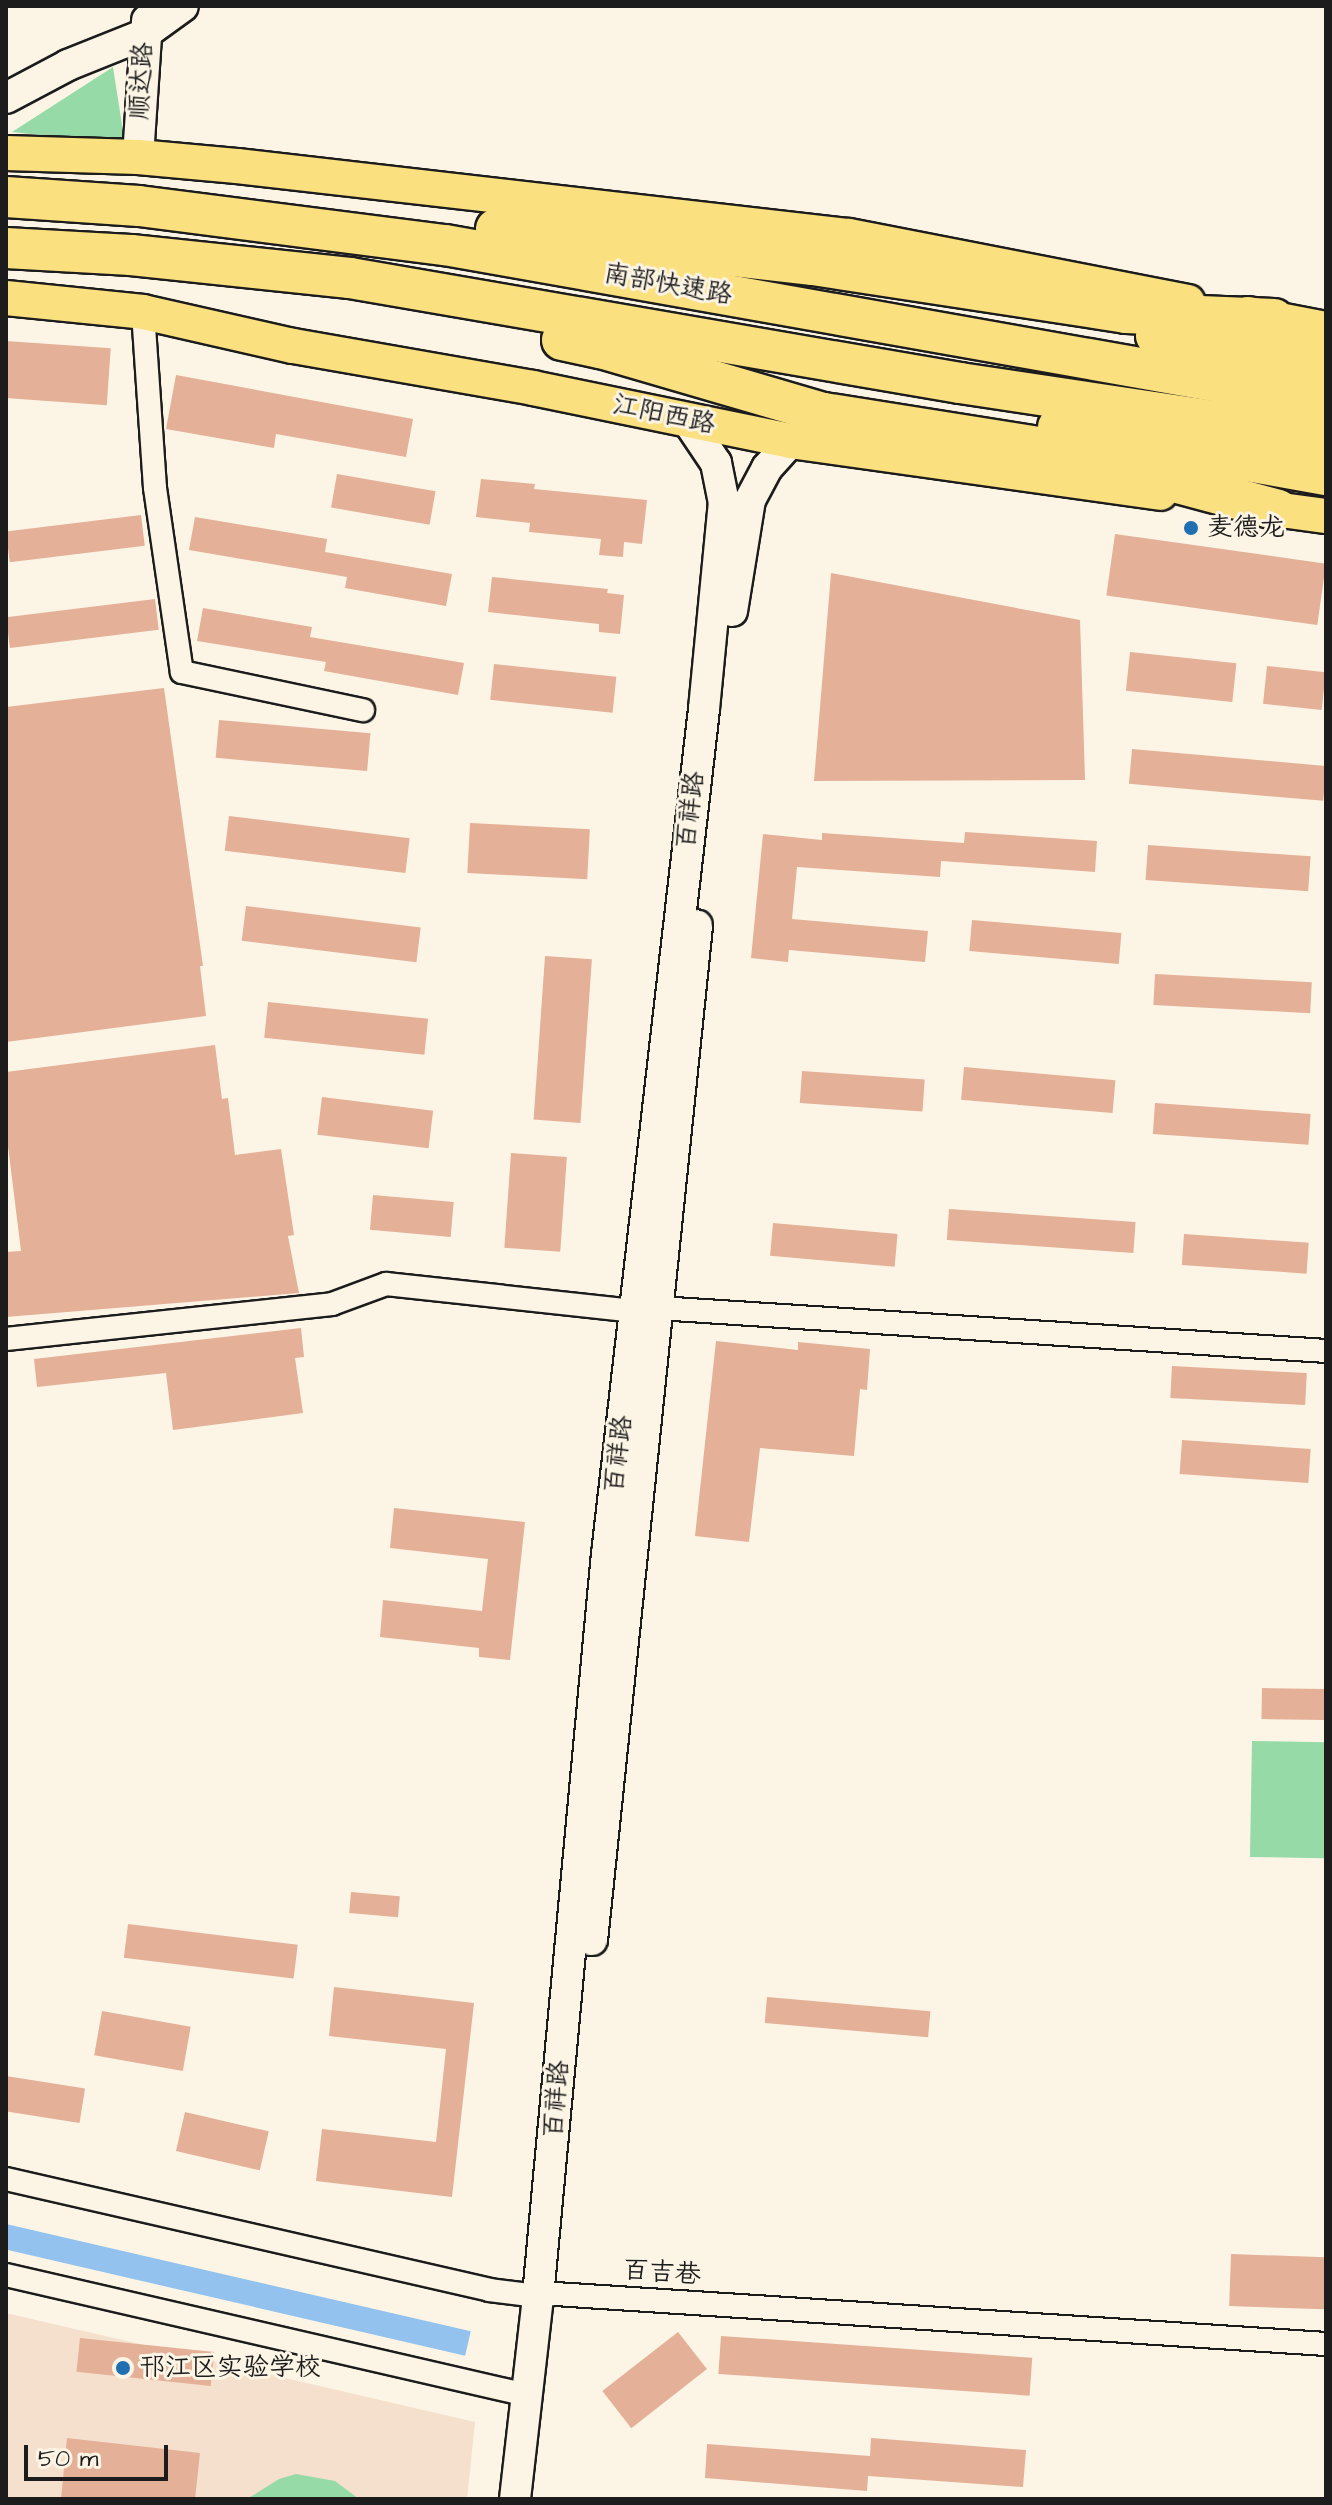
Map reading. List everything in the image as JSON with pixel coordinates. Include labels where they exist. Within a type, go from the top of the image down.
[{"type":"highway","name":"南部快速路","points":[[6,197],[139,206],[445,245],[973,324],[1326,401]]},
{"type":"highway","points":[[139,206],[345,213],[813,265],[1126,313],[1274,319]]},
{"type":"highway","points":[[594,240],[973,324],[1326,362]]},
{"type":"highway","name":"南部快速路","points":[[6,248],[131,255],[350,278],[960,383],[1326,438]]},
{"type":"highway","points":[[131,255],[601,348],[1138,441],[1326,468]]},
{"type":"highway","points":[[601,348],[824,413],[1051,449],[1278,510]]},
{"type":"highway","points":[[1239,457],[1326,475]]},
{"type":"main road","points":[[6,153],[138,157],[849,236],[1326,329]]},
{"type":"main road","name":"江阳西路","points":[[6,298],[143,312],[293,346],[533,388],[791,441],[1326,516]]},
{"type":"street","name":"顺达路","points":[[138,157],[143,35],[150,6]]},
{"type":"street","points":[[6,98],[68,65],[143,35],[183,6]]},
{"type":"street","points":[[143,312],[155,488],[182,672],[363,710]]},
{"type":"street","name":"百祥路","points":[[647,1309],[724,503],[716,463],[687,420]]},
{"type":"street","name":"百祥路","points":[[534,2499],[547,2295],[607,1554],[647,1309],[722,675],[750,500],[767,468],[791,441]]},
{"type":"street","points":[[6,1339],[332,1304],[386,1284],[647,1309],[1326,1351]]},
{"type":"street","name":"百吉巷","points":[[6,2179],[473,2286],[547,2295],[1326,2344]]},
{"type":"street","points":[[6,2275],[527,2395]]},
{"type":"street","name":"百祥路","points":[[515,2499],[527,2395],[547,2295]]},
{"type":"shaded area","name":"邗江区实验学校","points":[[6,2313],[475,2422],[467,2499],[6,2499]]},
{"type":"green space","points":[[113,67],[125,144],[12,132]]},
{"type":"green space","points":[[1252,1741],[1326,1742],[1324,1858],[1250,1857]]},
{"type":"green space","points":[[296,2474],[335,2481],[359,2499],[247,2499],[279,2479]]},
{"type":"water","points":[[6,2224],[471,2331],[465,2356],[6,2250]]},
{"type":"building","points":[[6,341],[111,348],[107,405],[6,398]]},
{"type":"building","points":[[176,375],[413,419],[406,457],[276,434],[274,448],[166,429]]},
{"type":"building","points":[[337,474],[435,491],[430,525],[331,507]]},
{"type":"building","points":[[481,479],[535,484],[534,489],[647,500],[642,544],[624,542],[623,557],[599,555],[601,539],[529,532],[530,523],[476,517]]},
{"type":"building","points":[[141,515],[145,546],[10,562],[6,532]]},
{"type":"building","points":[[195,517],[327,539],[325,552],[452,574],[446,606],[345,588],[347,577],[189,550]]},
{"type":"building","points":[[1115,534],[1326,564],[1317,625],[1106,595]]},
{"type":"building","points":[[831,573],[1080,620],[1085,780],[814,781]]},
{"type":"building","points":[[492,577],[608,589],[607,593],[624,595],[620,634],[599,632],[599,624],[488,612]]},
{"type":"building","points":[[155,599],[159,630],[10,648],[6,617]]},
{"type":"building","points":[[203,608],[312,627],[310,637],[464,663],[458,695],[324,671],[326,662],[197,641]]},
{"type":"building","points":[[1130,652],[1236,663],[1232,702],[1126,691]]},
{"type":"building","points":[[494,664],[616,677],[613,713],[490,700]]},
{"type":"building","points":[[1267,666],[1326,672],[1322,710],[1263,704]]},
{"type":"building","points":[[164,688],[203,966],[200,966],[206,1016],[6,1042],[6,707]]},
{"type":"building","points":[[219,720],[370,733],[367,771],[216,758]]},
{"type":"building","points":[[1132,749],[1326,766],[1323,801],[1129,784]]},
{"type":"building","points":[[229,816],[410,838],[405,873],[225,851]]},
{"type":"building","points":[[470,823],[590,829],[587,879],[467,873]]},
{"type":"building","points":[[965,832],[1097,841],[1095,872],[941,861],[940,877],[797,867],[792,919],[928,931],[925,962],[789,950],[788,962],[751,958],[763,834],[822,840],[822,833],[964,843]]},
{"type":"building","points":[[1148,845],[1311,856],[1308,891],[1146,880]]},
{"type":"building","points":[[246,906],[421,927],[416,962],[242,941]]},
{"type":"building","points":[[972,920],[1121,933],[1119,964],[969,951]]},
{"type":"building","points":[[545,956],[592,959],[580,1123],[534,1120]]},
{"type":"building","points":[[1155,974],[1312,982],[1310,1013],[1153,1005]]},
{"type":"building","points":[[268,1002],[428,1019],[424,1055],[264,1038]]},
{"type":"building","points":[[215,1045],[222,1099],[228,1098],[235,1155],[281,1149],[294,1235],[288,1236],[299,1293],[6,1317],[6,1252],[21,1251],[6,1130],[6,1072]]},
{"type":"building","points":[[964,1067],[1115,1080],[1113,1113],[961,1100]]},
{"type":"building","points":[[802,1071],[925,1080],[922,1112],[800,1103]]},
{"type":"building","points":[[322,1097],[433,1111],[429,1148],[317,1135]]},
{"type":"building","points":[[1155,1103],[1311,1114],[1308,1145],[1153,1134]]},
{"type":"building","points":[[511,1153],[567,1157],[560,1252],[504,1248]]},
{"type":"building","points":[[373,1195],[454,1202],[451,1237],[370,1230]]},
{"type":"building","points":[[949,1209],[1136,1222],[1133,1253],[947,1240]]},
{"type":"building","points":[[773,1223],[898,1234],[895,1267],[770,1256]]},
{"type":"building","points":[[1184,1234],[1309,1243],[1307,1274],[1182,1265]]},
{"type":"building","points":[[301,1328],[304,1357],[295,1358],[303,1413],[173,1430],[166,1373],[37,1387],[34,1359]]},
{"type":"building","points":[[716,1341],[798,1350],[798,1342],[870,1349],[867,1390],[860,1389],[854,1456],[760,1448],[749,1542],[695,1536]]},
{"type":"building","points":[[1172,1366],[1307,1373],[1305,1405],[1170,1398]]},
{"type":"building","points":[[1182,1440],[1311,1449],[1308,1483],[1180,1474]]},
{"type":"building","points":[[394,1508],[525,1522],[510,1660],[479,1657],[479,1648],[380,1637],[383,1600],[482,1611],[488,1559],[390,1548]]},
{"type":"building","points":[[1262,1688],[1326,1689],[1325,1720],[1261,1719]]},
{"type":"building","points":[[351,1892],[400,1896],[398,1917],[349,1913]]},
{"type":"building","points":[[128,1924],[298,1945],[294,1979],[124,1958]]},
{"type":"building","points":[[334,1987],[474,2003],[452,2197],[316,2181],[322,2129],[436,2142],[446,2049],[329,2036]]},
{"type":"building","points":[[767,1997],[930,2011],[928,2037],[765,2023]]},
{"type":"building","points":[[102,2011],[191,2027],[183,2071],[94,2055]]},
{"type":"building","points":[[6,2076],[85,2089],[80,2123],[6,2111]]},
{"type":"building","points":[[185,2112],[269,2131],[260,2170],[176,2151]]},
{"type":"building","points":[[1231,2254],[1326,2257],[1324,2309],[1229,2306]]},
{"type":"building","points":[[678,2332],[707,2369],[631,2428],[602,2391]]},
{"type":"building","points":[[721,2336],[1032,2358],[1030,2396],[718,2374]]},
{"type":"building","points":[[80,2338],[214,2352],[211,2386],[76,2372]]},
{"type":"building","points":[[67,2438],[200,2453],[195,2499],[61,2499]]},
{"type":"building","points":[[871,2438],[1026,2450],[1023,2487],[868,2476],[867,2491],[705,2478],[707,2444],[870,2456]]},
{"type":"place","name":"麦德龙","points":[[1191,528]]},
{"type":"place","name":"邗江区实验学校","points":[[123,2368]]}]
